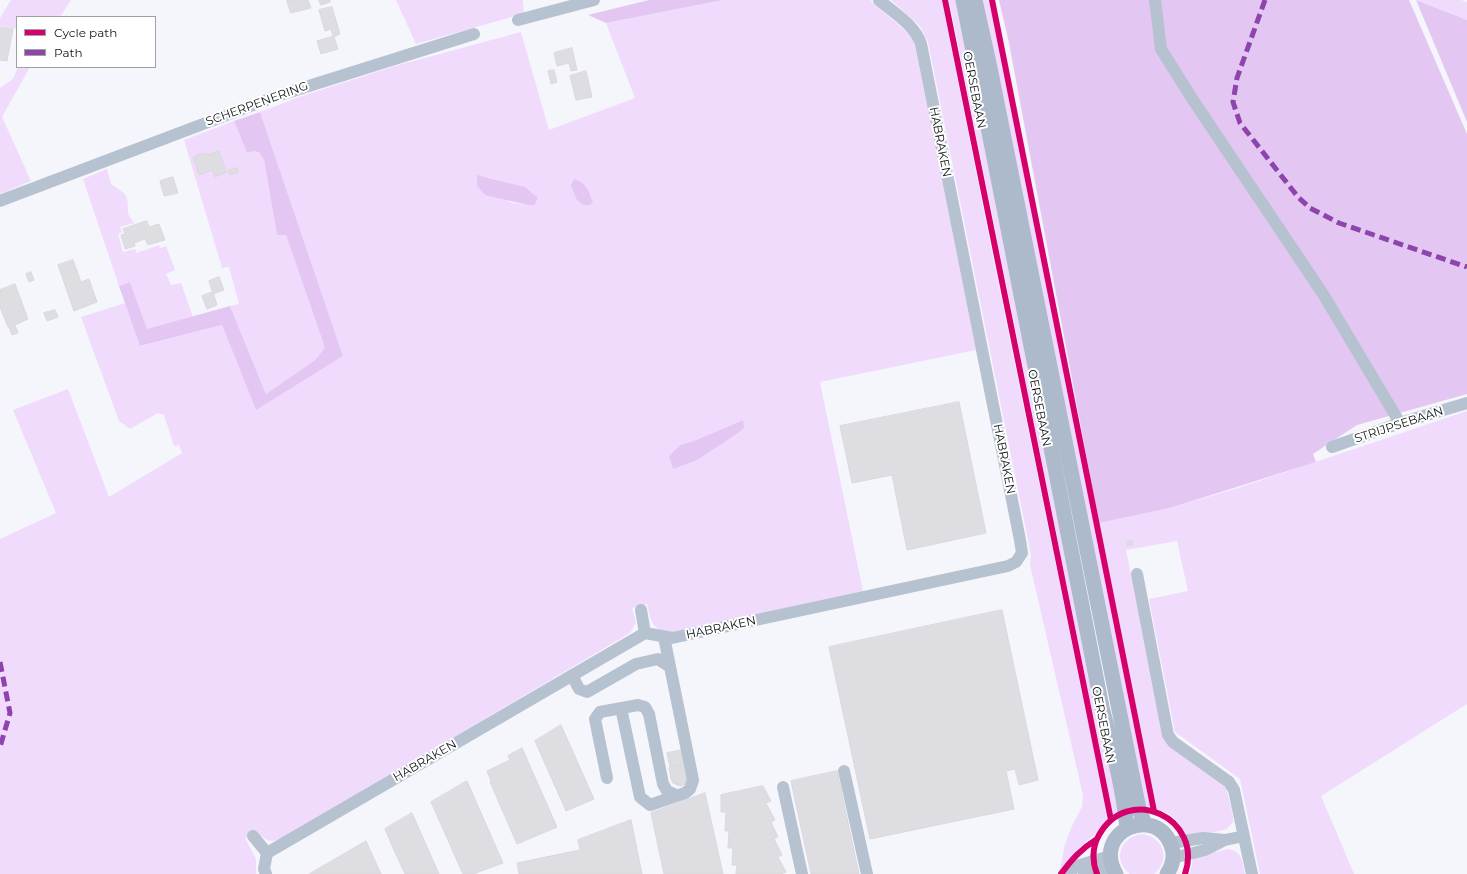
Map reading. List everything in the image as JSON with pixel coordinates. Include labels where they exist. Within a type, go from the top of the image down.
[{"type":"main road","name":"OERSEBAAN","points":[[962,0],[1100,699],[1126,812],[1127,828]]},
{"type":"main road","name":"OERSEBAAN","points":[[975,0],[1139,809],[1145,824]]},
{"type":"main road","points":[[1113,866],[1111,848],[1114,839],[1127,828],[1145,824],[1160,830],[1172,850],[1171,868],[1167,874]]},
{"type":"street","points":[[518,20],[594,0]]},
{"type":"street","name":"HABRAKEN","points":[[266,854],[645,633],[672,638],[1008,566],[1016,562],[1022,553],[920,44],[918,36],[913,29],[879,0]]},
{"type":"street","points":[[1155,0],[1161,49],[1191,97],[1323,294],[1400,423]]},
{"type":"street","name":"SCHERPENERING","points":[[0,201],[277,96],[474,34]]},
{"type":"street","name":"STRIJPSEBAAN","points":[[1332,447],[1400,423],[1467,403]]},
{"type":"street","points":[[1137,574],[1168,735],[1173,742],[1229,782],[1234,790],[1252,874]]},
{"type":"street","points":[[641,610],[645,633]]},
{"type":"street","points":[[621,708],[640,797],[650,805],[685,793],[690,789],[693,780],[664,637]]},
{"type":"street","points":[[572,675],[579,689],[586,692],[636,664],[658,659],[670,668]]},
{"type":"street","points":[[607,778],[595,719],[600,712],[638,705],[645,707],[649,714],[663,784],[667,792],[676,795]]},
{"type":"street","points":[[844,771],[867,874]]},
{"type":"street","points":[[782,787],[802,874]]},
{"type":"street","points":[[253,836],[266,854],[264,869],[266,874]]},
{"type":"street","points":[[1172,850],[1205,850],[1225,840],[1244,836]]},
{"type":"street","points":[[1064,874],[1080,865],[1113,866]]},
{"type":"street","points":[[1084,874],[1113,866]]},
{"type":"shaded area","points":[[11,0],[71,0],[61,16],[16,16],[16,29],[0,26],[0,18]]},
{"type":"shaded area","points":[[396,0],[523,0],[524,12],[508,18],[416,44]]},
{"type":"shaded area","points":[[649,0],[723,0],[606,23],[588,15]]},
{"type":"shaded area","points":[[723,0],[870,0],[912,37],[915,45],[976,350],[820,382],[863,591],[668,633],[658,629],[655,626],[651,619],[647,604],[632,608],[636,622],[630,633],[281,839],[271,841],[257,832],[245,838],[256,859],[256,874],[0,874],[0,539],[56,513],[13,410],[68,389],[109,497],[182,453],[179,445],[174,446],[164,415],[158,413],[130,429],[119,421],[81,317],[125,303],[141,346],[222,325],[256,409],[343,356],[260,112],[302,96],[395,66],[521,32],[549,130],[635,98],[606,23]],"holes":[[[487,177],[524,187],[534,205],[509,202]],[[743,420],[738,433],[673,468],[669,456],[680,445],[696,440]]]},
{"type":"shaded area","points":[[891,0],[942,0],[1107,816],[1100,829],[1078,849],[1060,870],[1065,844],[1082,807],[1083,795],[1030,565],[1031,555],[928,42],[920,26]]},
{"type":"shaded area","points":[[949,0],[959,0],[1123,810],[1113,815]]},
{"type":"shaded area","points":[[979,0],[989,0],[1151,807],[1143,806]]},
{"type":"shaded area","points":[[999,0],[1409,0],[1467,134],[1467,394],[1357,425],[1313,454],[1316,462],[1170,508],[1099,523],[1009,43]]},
{"type":"shaded area","points":[[1416,0],[1461,0],[1467,2],[1467,20]]},
{"type":"shaded area","points":[[1416,0],[1467,20],[1467,122]]},
{"type":"shaded area","points":[[18,68],[29,68],[2,117],[31,181],[0,194],[0,88],[13,79]]},
{"type":"shaded area","points":[[260,112],[343,356],[256,410],[222,325],[140,346],[119,286],[130,282],[147,329],[230,306],[266,394],[315,360],[324,349],[323,342],[286,235],[277,235],[264,160],[260,153],[254,151],[247,153],[234,121]]},
{"type":"shaded area","points":[[234,121],[247,153],[254,151],[260,153],[264,160],[277,235],[286,234],[323,342],[324,349],[315,360],[266,394],[230,306],[239,304],[229,267],[222,268],[184,140]]},
{"type":"shaded area","points":[[107,169],[111,184],[126,196],[128,203],[128,214],[134,223],[120,227],[122,232],[118,234],[123,252],[135,249],[137,253],[159,245],[160,248],[166,246],[175,270],[166,274],[171,285],[181,283],[193,317],[147,330],[130,282],[119,286],[83,179]]},
{"type":"shaded area","points":[[477,175],[525,187],[538,198],[534,205],[528,205],[485,195],[477,186]]},
{"type":"shaded area","points":[[574,179],[582,183],[586,188],[593,202],[590,205],[584,205],[577,200],[571,186]]},
{"type":"shaded area","points":[[1467,411],[1467,704],[1321,796],[1354,874],[1260,874],[1240,779],[1175,732],[1149,599],[1188,591],[1177,541],[1126,550],[1162,727],[1226,788],[1233,816],[1233,822],[1227,829],[1188,838],[1183,828],[1172,816],[1157,809],[1099,523],[1170,508],[1238,488]]},
{"type":"shaded area","points":[[743,420],[744,428],[738,433],[697,460],[673,469],[669,456],[680,445],[696,440]]},
{"type":"shaded area","points":[[1142,834],[1149,836],[1160,844],[1164,856],[1163,862],[1154,874],[1130,874],[1121,862],[1121,850],[1128,840],[1134,836]]},
{"type":"shaded area","points":[[1229,849],[1237,852],[1241,858],[1245,874],[1190,874],[1193,857]]},
{"type":"building","points":[[287,0],[308,0],[311,8],[291,13]]},
{"type":"building","points":[[319,0],[330,0],[330,2],[321,5]]},
{"type":"building","points":[[332,7],[340,34],[334,37],[338,49],[321,54],[317,41],[333,36],[331,29],[325,31],[319,10]]},
{"type":"building","points":[[0,27],[13,29],[7,61],[0,60]]},
{"type":"building","points":[[572,48],[577,70],[571,71],[569,63],[557,66],[554,53]]},
{"type":"building","points":[[554,70],[557,82],[551,84],[548,71]]},
{"type":"building","points":[[586,71],[592,97],[576,100],[570,76]]},
{"type":"building","points":[[219,151],[226,172],[215,177],[212,170],[199,175],[193,158],[199,154],[201,155],[206,153],[207,155]]},
{"type":"building","points":[[237,168],[238,172],[230,175],[228,171]]},
{"type":"building","points":[[173,177],[178,193],[164,196],[160,181]]},
{"type":"building","points":[[147,221],[149,227],[159,224],[165,240],[148,245],[145,239],[134,243],[135,246],[125,249],[121,235],[125,234],[123,229]]},
{"type":"building","points":[[73,260],[81,282],[89,279],[97,302],[74,311],[58,265]]},
{"type":"building","points":[[31,272],[34,280],[29,282],[26,274]]},
{"type":"building","points":[[219,277],[224,290],[213,294],[209,281]]},
{"type":"building","points":[[15,284],[28,319],[15,325],[18,333],[12,335],[0,307],[0,290]]},
{"type":"building","points":[[213,292],[217,305],[207,309],[202,296]]},
{"type":"building","points":[[55,310],[58,317],[47,321],[44,313]]},
{"type":"building","points":[[959,402],[986,533],[907,550],[892,475],[852,483],[840,426]]},
{"type":"building","points":[[1132,541],[1133,545],[1128,546],[1127,542]]},
{"type":"building","points":[[1002,610],[1038,780],[1019,785],[1015,769],[1006,771],[1014,809],[870,839],[829,647]]},
{"type":"building","points":[[561,725],[594,799],[566,811],[535,741]]},
{"type":"building","points":[[522,748],[557,827],[517,844],[490,782],[491,781],[487,771],[510,760],[508,756]]},
{"type":"building","points":[[683,750],[686,764],[670,767],[667,753]]},
{"type":"building","points":[[685,764],[687,780],[685,784],[681,786],[673,783],[669,768]]},
{"type":"building","points":[[837,771],[859,874],[811,874],[791,781]]},
{"type":"building","points":[[467,781],[503,863],[473,874],[463,874],[431,802]]},
{"type":"building","points":[[763,786],[771,801],[766,803],[775,820],[771,822],[778,837],[774,839],[782,855],[778,857],[786,872],[781,874],[736,874],[737,865],[732,865],[733,848],[728,848],[729,831],[725,831],[726,812],[721,812],[721,795]]},
{"type":"building","points":[[705,793],[723,874],[664,874],[651,813]]},
{"type":"building","points":[[412,813],[439,874],[405,874],[393,848],[385,829]]},
{"type":"building","points":[[631,820],[642,874],[519,874],[517,863],[580,850],[578,840]]},
{"type":"building","points":[[366,841],[381,874],[309,874],[364,842]]},
{"type":"marked path","points":[[1265,0],[1237,78],[1233,102],[1240,123],[1298,197],[1310,208],[1339,223],[1467,267]]},
{"type":"marked path","points":[[0,662],[10,713],[0,747]]},
{"type":"cycle path","points":[[945,0],[1111,820]]},
{"type":"cycle path","points":[[992,0],[1154,811]]},
{"type":"cycle path","points":[[1097,874],[1094,865],[1094,854],[1095,844],[1099,835],[1112,819],[1127,811],[1144,810],[1160,814],[1174,823],[1184,837],[1188,854],[1185,874]]},
{"type":"cycle path","points":[[1061,874],[1077,855],[1097,839]]}]
